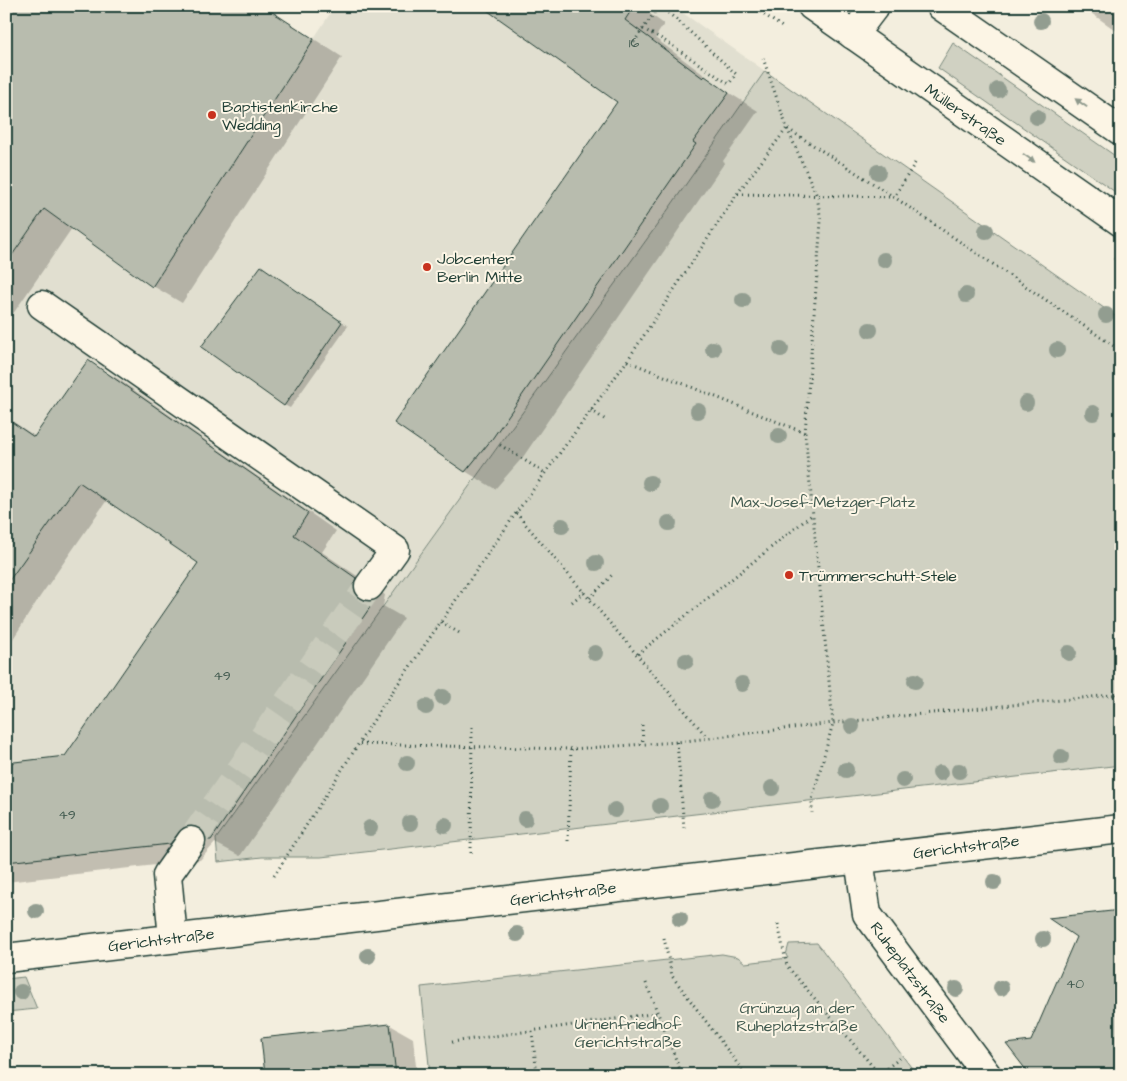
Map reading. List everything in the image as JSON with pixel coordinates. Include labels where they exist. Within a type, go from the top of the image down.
[{"type":"street","name":"Müllerstraße","points":[[812,6],[1121,222]]},
{"type":"street","points":[[853,35],[875,6]]},
{"type":"street","points":[[941,6],[1121,131]]},
{"type":"street","points":[[42,305],[395,550],[369,586]]},
{"type":"street","name":"Gerichtstraße","points":[[6,958],[1121,829]]},
{"type":"street","points":[[168,939],[167,875],[183,842]]},
{"type":"street","name":"Ruheplatzstraße","points":[[860,859],[867,914],[987,1075]]},
{"type":"path","points":[[276,14],[281,6]]},
{"type":"path","points":[[634,42],[659,6],[676,18],[736,74],[729,84],[662,39],[643,30]]},
{"type":"path","points":[[763,58],[787,128],[817,196],[821,221],[806,433],[833,723],[812,800],[812,812]]},
{"type":"path","points":[[274,876],[441,622],[516,513],[627,361],[737,194],[787,128]]},
{"type":"path","points":[[787,128],[894,197],[1121,351]]},
{"type":"path","points":[[894,197],[915,163]]},
{"type":"path","points":[[737,194],[894,197]]},
{"type":"path","points":[[627,361],[806,433]]},
{"type":"path","points":[[722,408],[726,402]]},
{"type":"path","points":[[591,410],[607,421]]},
{"type":"path","points":[[500,445],[545,473]]},
{"type":"path","points":[[516,513],[638,654],[707,738]]},
{"type":"path","points":[[638,654],[813,514]]},
{"type":"path","points":[[590,598],[612,575]]},
{"type":"path","points":[[572,602],[584,592]]},
{"type":"path","points":[[441,622],[461,634]]},
{"type":"path","points":[[359,744],[571,749],[677,742],[833,723],[1119,694],[1121,737]]},
{"type":"path","points":[[642,726],[643,744]]},
{"type":"path","points":[[471,853],[472,727]]},
{"type":"path","points":[[677,742],[684,828]]},
{"type":"path","points":[[568,841],[571,749]]},
{"type":"path","points":[[778,924],[787,966],[879,1074],[903,1056]]},
{"type":"path","points":[[664,938],[672,976],[746,1075]]},
{"type":"path","points":[[646,983],[682,1075]]},
{"type":"path","points":[[452,1042],[658,1013]]},
{"type":"path","points":[[532,1031],[537,1075]]},
{"type":"shaded area","points":[[6,6],[97,181],[68,227],[152,287],[335,6],[673,6],[765,71],[670,207],[216,839],[6,862]]},
{"type":"green space","points":[[953,43],[1121,160],[1121,196],[938,68]]},
{"type":"green space","name":"Max-Josef-Metzger-Platz","points":[[765,71],[1121,320],[1121,765],[321,857],[262,857],[218,862],[216,839],[670,207]]},
{"type":"green space","name":"Grünzug an der Ruheplatzstraße","points":[[817,943],[917,1075],[430,1075],[421,987],[722,954],[738,957],[745,963],[788,958],[786,955],[789,944]]},
{"type":"green space","points":[[24,977],[37,1009],[6,1012],[6,979]]},
{"type":"building","points":[[6,6],[263,6],[314,39],[152,287],[44,209],[6,264]]},
{"type":"building","points":[[481,6],[634,6],[625,20],[703,78],[705,76],[729,93],[693,142],[696,144],[492,439],[465,472],[394,423],[617,102]]},
{"type":"building","points":[[261,266],[342,322],[284,406],[201,347]]},
{"type":"building","points":[[88,360],[308,513],[294,535],[356,578],[353,585],[355,592],[360,598],[367,601],[375,600],[211,840],[206,840],[200,829],[192,825],[184,827],[170,844],[6,862],[6,763],[65,756],[198,563],[79,482],[6,585],[6,418],[34,437]]},
{"type":"building","points":[[1121,910],[1121,1075],[1030,1075],[1006,1044],[1031,1041],[1076,937],[1048,918]]},
{"type":"building","points":[[390,1024],[396,1075],[265,1075],[261,1038]]},
{"type":"tunnel","points":[[191,841],[369,586]]},
{"type":"place","name":"Baptistenkirche Wedding","points":[[212,115]]},
{"type":"place","name":"Jobcenter Berlin Mitte","points":[[427,267]]},
{"type":"place","name":"Trümmerschutt-Stele","points":[[789,575]]},
{"type":"park label","name":"Urnenfriedhof Gerichtstraße","points":[[628,1032]]}]
